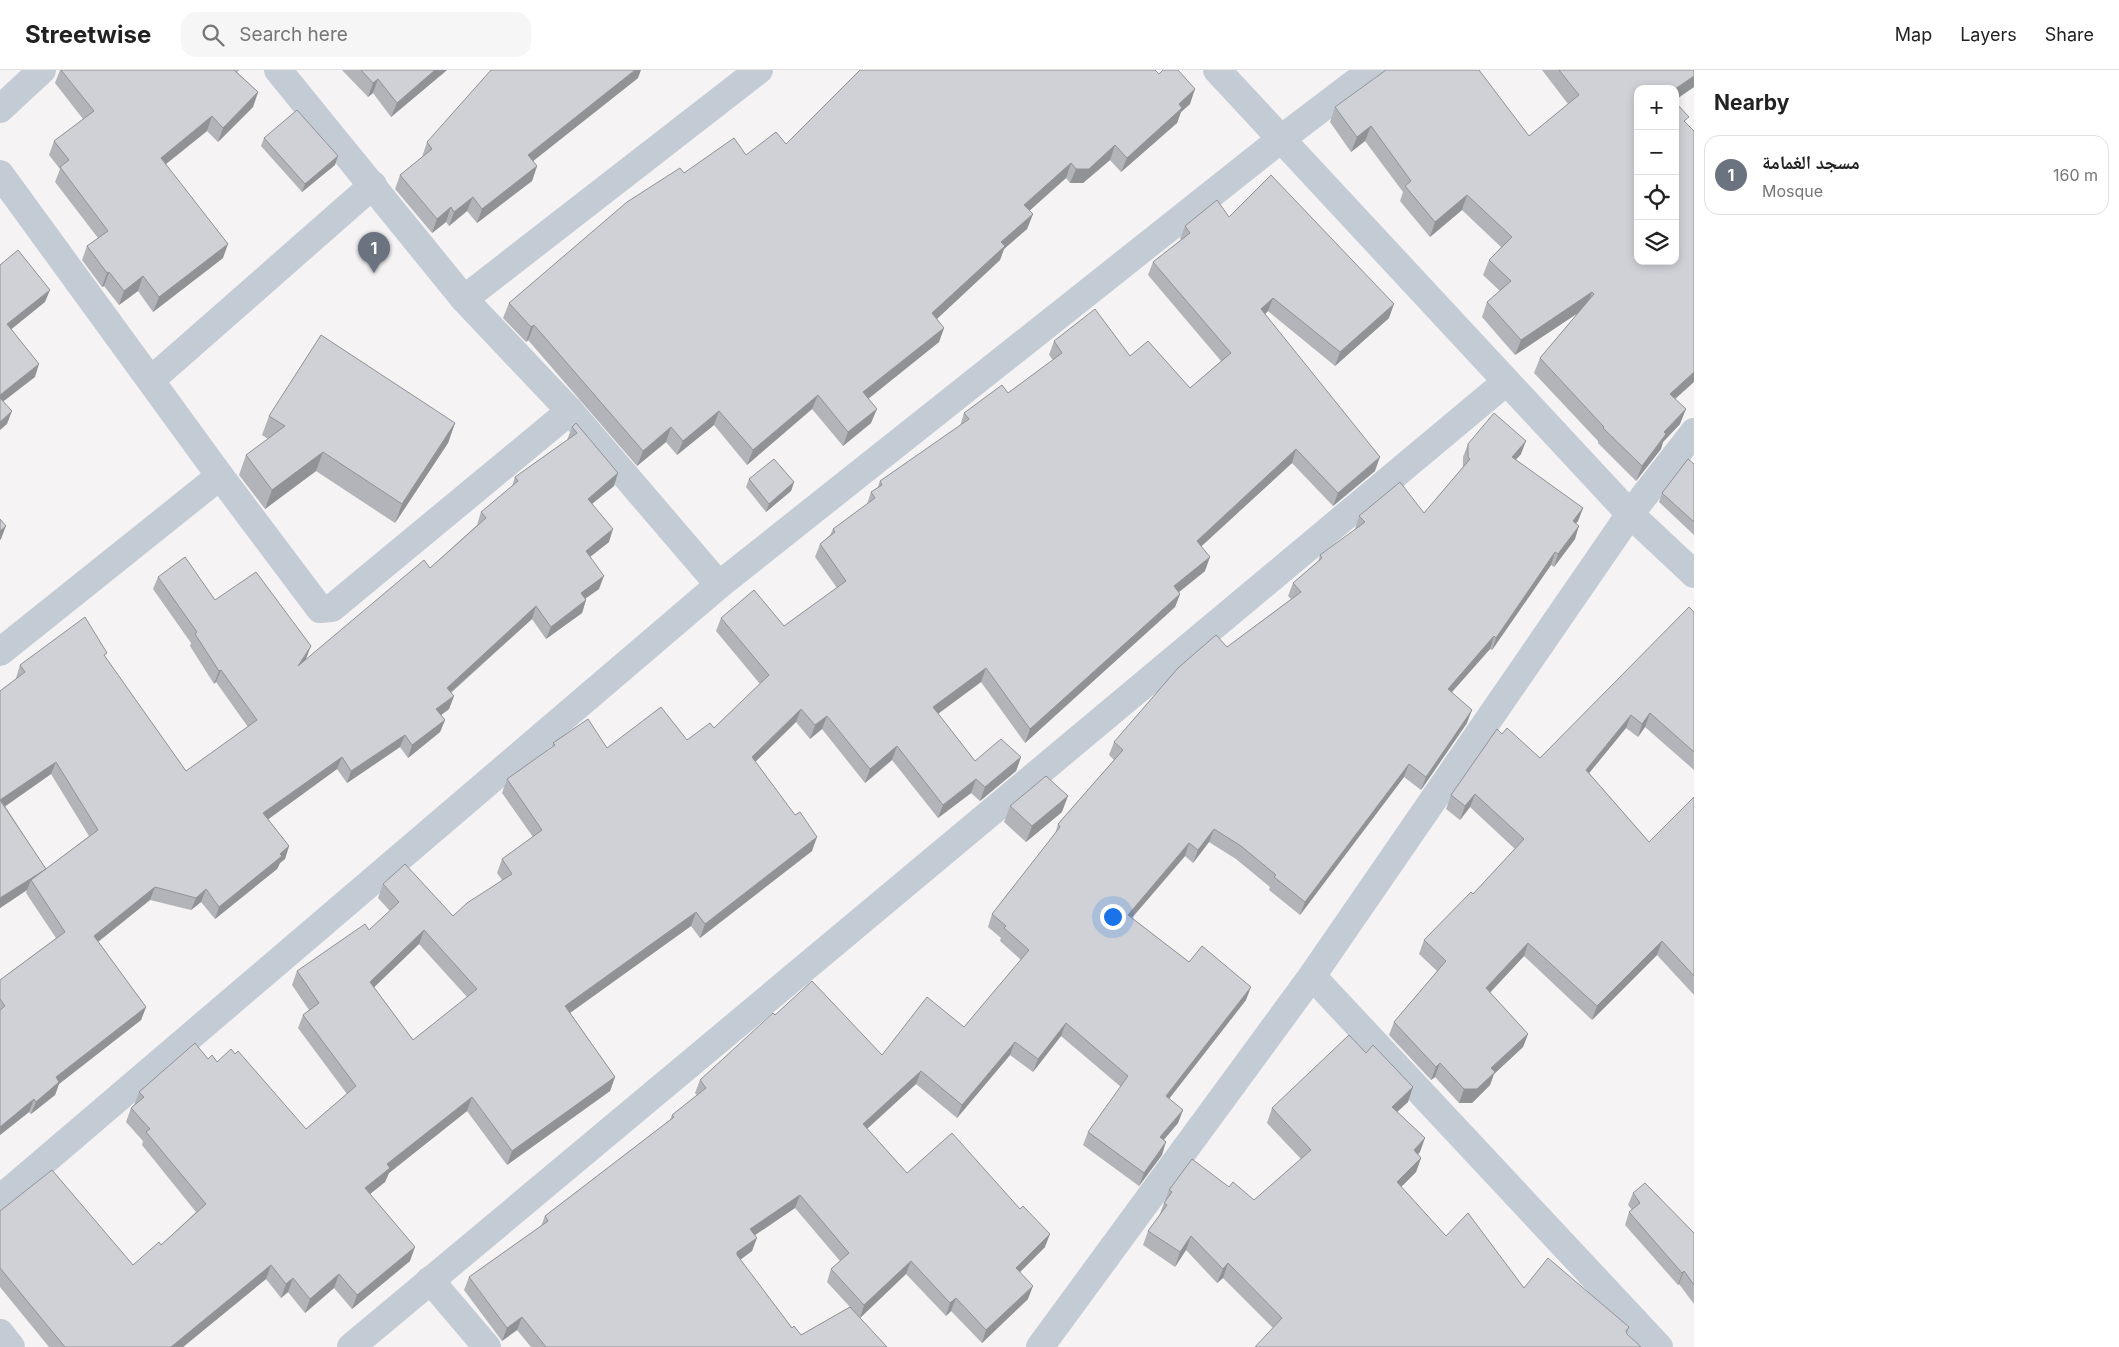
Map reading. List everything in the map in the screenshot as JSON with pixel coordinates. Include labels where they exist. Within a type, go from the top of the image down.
[{"type":"street","points":[[0,109],[42,70]]},
{"type":"street","points":[[278,70],[464,299],[570,411],[719,585]]},
{"type":"street","points":[[464,299],[759,70]]},
{"type":"street","points":[[1217,70],[1630,514],[1694,574]]},
{"type":"street","points":[[0,1199],[719,585],[1281,139],[1372,70]]},
{"type":"street","points":[[0,174],[220,476],[320,609],[332,608],[570,411]]},
{"type":"street","points":[[151,380],[373,185]]},
{"type":"street","points":[[351,1347],[1506,382]]},
{"type":"street","points":[[1040,1347],[1312,976],[1630,514],[1694,432]]},
{"type":"street","points":[[0,652],[220,476]]},
{"type":"street","points":[[1312,976],[1659,1347]]},
{"type":"street","points":[[430,1280],[487,1347]]},
{"type":"street","points":[[0,1333],[11,1347]]},
{"type":"building","points":[[61,70],[234,70],[258,92],[223,128],[212,116],[161,158],[228,244],[159,297],[143,276],[124,291],[109,272],[107,273],[87,246],[108,231],[60,167],[69,160],[54,141],[94,111]]},
{"type":"building","points":[[361,70],[435,70],[397,103],[378,79],[373,83]]},
{"type":"building","points":[[491,70],[635,70],[528,155],[537,166],[482,209],[473,197],[454,212],[451,207],[437,219],[400,175],[432,149],[427,142]]},
{"type":"building","points":[[860,70],[1155,70],[1159,74],[1163,70],[1178,70],[1195,89],[1179,104],[1182,108],[1127,158],[1115,145],[1089,169],[1076,169],[1071,163],[1024,205],[1033,214],[1001,242],[1005,246],[932,313],[944,328],[863,392],[877,409],[848,432],[818,395],[753,450],[719,411],[683,441],[671,427],[643,451],[534,325],[531,327],[509,303],[627,202],[680,168],[684,173],[734,138],[746,155],[776,132],[786,144]]},
{"type":"building","points":[[1386,70],[1479,70],[1529,136],[1579,95],[1559,70],[1694,70],[1694,76],[1679,86],[1634,85],[1634,265],[1679,265],[1679,106],[1689,117],[1684,121],[1694,131],[1694,372],[1670,394],[1686,409],[1664,432],[1666,434],[1642,466],[1603,428],[1540,358],[1594,294],[1592,292],[1521,340],[1487,302],[1511,281],[1489,260],[1512,237],[1467,195],[1435,222],[1405,186],[1411,181],[1371,126],[1357,137],[1335,107]]},
{"type":"building","points":[[297,110],[338,156],[305,184],[264,138]]},
{"type":"building","points":[[1271,175],[1394,304],[1340,352],[1273,298],[1261,309],[1380,457],[1338,493],[1296,449],[1197,541],[1210,557],[1174,586],[1180,594],[1030,729],[986,668],[933,707],[975,761],[1001,739],[1021,757],[985,787],[976,779],[943,805],[897,746],[870,769],[827,716],[815,725],[801,709],[752,757],[795,815],[800,812],[817,837],[705,924],[696,912],[565,1006],[615,1077],[512,1151],[472,1097],[387,1164],[390,1168],[365,1188],[415,1247],[357,1295],[339,1274],[310,1299],[293,1278],[286,1284],[271,1265],[171,1347],[65,1347],[0,1268],[0,1211],[52,1170],[133,1265],[159,1242],[161,1245],[206,1204],[146,1132],[150,1129],[131,1108],[144,1097],[139,1092],[195,1043],[208,1059],[212,1055],[217,1062],[231,1049],[235,1054],[238,1051],[306,1129],[356,1086],[303,1015],[319,1003],[297,971],[365,924],[369,930],[399,902],[383,884],[405,864],[453,916],[467,903],[512,874],[502,859],[542,830],[507,779],[555,745],[553,743],[588,719],[607,748],[661,707],[687,740],[710,723],[714,728],[769,675],[721,618],[754,590],[784,626],[846,581],[820,544],[835,532],[833,529],[875,498],[871,492],[882,485],[880,481],[969,419],[964,413],[1002,385],[1008,393],[1062,353],[1054,341],[1095,309],[1130,356],[1148,341],[1190,388],[1231,353],[1153,262],[1190,233],[1185,226],[1217,200],[1229,217]],"holes":[[[424,930],[477,989],[413,1040],[370,982]]]},
{"type":"building","points":[[18,250],[50,290],[7,324],[39,364],[0,395],[0,265]]},
{"type":"building","points":[[321,335],[455,423],[402,504],[323,452],[272,490],[246,455],[285,426],[269,416]]},
{"type":"building","points":[[0,398],[12,411],[0,422]]},
{"type":"building","points":[[1494,413],[1526,441],[1512,457],[1583,508],[1573,521],[1579,526],[1558,554],[1555,552],[1496,638],[1494,636],[1448,689],[1472,710],[1426,777],[1409,764],[1305,902],[1274,877],[1276,875],[1241,846],[1214,829],[1198,850],[1189,843],[1128,915],[1189,962],[1202,946],[1251,987],[1166,1096],[1183,1110],[1160,1137],[1166,1142],[1144,1173],[1088,1132],[1128,1076],[1066,1023],[1038,1059],[1015,1042],[962,1105],[921,1071],[863,1124],[907,1173],[952,1133],[1020,1209],[1023,1206],[1050,1234],[1016,1268],[1033,1286],[986,1330],[956,1298],[950,1303],[911,1261],[864,1305],[831,1269],[849,1253],[800,1195],[750,1229],[757,1238],[737,1252],[737,1255],[792,1328],[794,1326],[801,1335],[850,1307],[887,1347],[546,1347],[522,1317],[507,1328],[469,1277],[548,1221],[545,1216],[674,1117],[672,1115],[706,1088],[700,1080],[773,1013],[775,1015],[812,981],[882,1055],[927,997],[964,1027],[1029,950],[1004,928],[1006,926],[992,914],[1060,827],[1058,824],[1123,750],[1114,742],[1178,668],[1216,635],[1227,647],[1301,592],[1293,583],[1322,558],[1320,555],[1365,522],[1359,516],[1400,482],[1424,513],[1470,459],[1468,457],[1468,444]]},
{"type":"building","points":[[576,423],[618,473],[588,499],[613,529],[586,551],[604,576],[581,593],[586,600],[551,627],[536,606],[447,688],[454,696],[436,709],[445,720],[412,745],[405,735],[351,771],[342,757],[263,813],[289,846],[280,854],[282,856],[219,907],[206,889],[196,898],[155,887],[94,936],[146,1007],[56,1077],[59,1082],[36,1102],[34,1099],[0,1127],[0,1010],[5,1006],[0,999],[0,980],[65,932],[31,880],[44,870],[0,898],[0,691],[25,672],[20,665],[85,617],[107,653],[104,655],[186,771],[257,720],[221,670],[219,671],[195,634],[197,632],[158,577],[185,557],[215,600],[256,572],[311,646],[298,666],[424,560],[430,568],[486,518],[481,512],[518,481],[515,477],[577,433],[572,427]],"holes":[[[56,762],[98,830],[46,869],[0,800]]]},
{"type":"building","points":[[774,459],[794,482],[769,504],[749,479]]},
{"type":"building","points":[[1688,459],[1694,464],[1694,522],[1662,493]]},
{"type":"building","points":[[0,519],[6,526],[0,531]]},
{"type":"building","points":[[1689,607],[1694,612],[1694,752],[1650,713],[1642,724],[1631,715],[1586,770],[1649,842],[1694,797],[1694,976],[1662,941],[1597,1006],[1528,943],[1486,988],[1528,1034],[1491,1068],[1495,1072],[1477,1089],[1464,1089],[1440,1063],[1436,1067],[1394,1022],[1446,961],[1424,940],[1471,892],[1473,894],[1524,839],[1475,794],[1465,806],[1451,795],[1497,729],[1502,734],[1507,728],[1540,758]]},
{"type":"building","points":[[1046,776],[1068,796],[1032,826],[1010,806]]},
{"type":"building","points":[[1349,1035],[1366,1053],[1373,1045],[1413,1087],[1392,1107],[1425,1138],[1414,1150],[1421,1158],[1397,1182],[1446,1236],[1468,1213],[1524,1288],[1548,1258],[1629,1327],[1626,1331],[1627,1334],[1641,1347],[1255,1347],[1282,1318],[1228,1263],[1223,1269],[1191,1236],[1180,1252],[1148,1231],[1167,1205],[1164,1203],[1172,1192],[1169,1190],[1192,1159],[1229,1187],[1233,1182],[1254,1200],[1311,1150],[1272,1108]]},
{"type":"building","points":[[1645,1183],[1694,1233],[1694,1285],[1684,1271],[1682,1273],[1629,1212],[1640,1203],[1633,1193]]},
{"type":"place","name":"مسجد الغمامة","points":[[374,273]]}]
